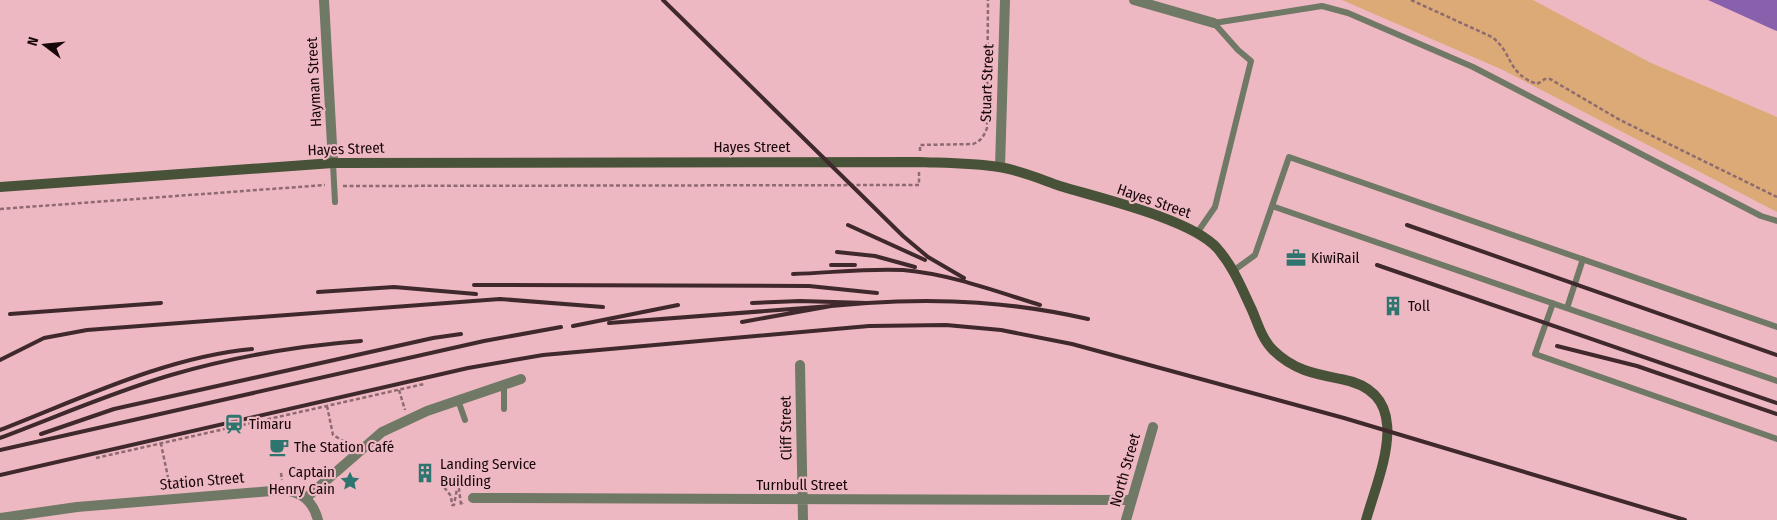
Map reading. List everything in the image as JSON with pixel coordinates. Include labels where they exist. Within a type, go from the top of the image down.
[{"type":"main road","name":"Hayes Street","points":[[0,187],[333,162],[919,162],[1000,167],[1163,218],[1197,233],[1212,244],[1233,271],[1262,336],[1271,348],[1298,368],[1353,382],[1370,390],[1382,402],[1388,431],[1385,453],[1366,520]]},
{"type":"street","name":"Hayman Street","points":[[324,0],[333,162]]},
{"type":"street","name":"Stuart Street","points":[[1000,167],[1005,0]]},
{"type":"street","points":[[1134,0],[1214,23]]},
{"type":"street","name":"Cliff Street","points":[[800,365],[803,520]]},
{"type":"street","points":[[318,520],[306,498],[382,432],[458,400],[521,378]]},
{"type":"street","name":"North Street","points":[[1126,520],[1153,428]]},
{"type":"street","name":"Station Street","points":[[0,518],[77,507],[274,490],[293,491],[306,498]]},
{"type":"street","name":"Turnbull Street","points":[[469,497],[1131,500]]},
{"type":"lane","points":[[1214,23],[1322,6],[1348,13],[1473,67],[1762,216],[1777,221]]},
{"type":"lane","points":[[1197,233],[1214,207],[1251,61],[1238,50],[1214,23]]},
{"type":"lane","points":[[1233,271],[1255,254],[1289,157],[1777,327]]},
{"type":"lane","points":[[333,162],[335,202]]},
{"type":"lane","points":[[1272,206],[1777,381]]},
{"type":"lane","points":[[1567,308],[1583,259]]},
{"type":"lane","points":[[1553,303],[1535,354],[1777,439]]},
{"type":"lane","points":[[504,384],[504,409]]},
{"type":"lane","points":[[458,400],[465,420]]},
{"type":"path","points":[[920,153],[920,144],[973,144],[980,141],[984,136],[987,128],[988,0]]},
{"type":"path","points":[[1411,0],[1492,37],[1499,43],[1510,64],[1520,75],[1537,84],[1550,79],[1620,120],[1777,197]]},
{"type":"path","points":[[348,186],[920,185],[919,172]]},
{"type":"path","points":[[0,209],[317,185]]},
{"type":"path","points":[[96,458],[424,384]]},
{"type":"path","points":[[400,390],[407,420]]},
{"type":"path","points":[[327,406],[334,435],[345,442]]},
{"type":"path","points":[[160,485],[169,482],[161,444]]},
{"type":"path","points":[[454,505],[452,505],[451,496],[444,487],[444,482],[464,483],[462,478]]},
{"type":"path","points":[[454,505],[457,489],[459,489],[460,504]]},
{"type":"path","points":[[454,505],[463,505],[469,497]]},
{"type":"shaded area","points":[[1342,0],[1533,0],[1649,62],[1777,117],[1777,212],[1503,70]]},
{"type":"shaded area","points":[[1708,0],[1777,0],[1777,31],[1772,29]]},
{"type":"railway","points":[[663,0],[903,236],[928,257],[964,278]]},
{"type":"railway","points":[[848,225],[925,260]]},
{"type":"railway","points":[[1407,225],[1777,355]]},
{"type":"railway","points":[[837,252],[875,256],[915,267]]},
{"type":"railway","points":[[831,265],[855,265]]},
{"type":"railway","points":[[1377,265],[1777,403]]},
{"type":"railway","points":[[793,274],[876,270],[921,272],[972,284],[1040,305]]},
{"type":"railway","points":[[474,285],[809,286],[877,293]]},
{"type":"railway","points":[[318,292],[394,287],[476,294]]},
{"type":"railway","points":[[0,360],[44,338],[87,330],[500,299],[603,307]]},
{"type":"railway","points":[[752,303],[800,301],[867,303],[831,306]]},
{"type":"railway","points":[[867,303],[951,301],[1005,305],[1088,319]]},
{"type":"railway","points":[[10,314],[161,303]]},
{"type":"railway","points":[[573,326],[678,305]]},
{"type":"railway","points":[[609,323],[831,306],[742,322]]},
{"type":"railway","points":[[0,475],[468,368],[543,355],[869,326],[946,325],[1001,330],[1072,344],[1344,418],[1685,520]]},
{"type":"railway","points":[[0,450],[484,341],[561,327]]},
{"type":"railway","points":[[41,434],[114,409],[433,338],[461,334]]},
{"type":"railway","points":[[0,438],[128,389],[171,375],[265,353],[361,341]]},
{"type":"railway","points":[[1557,346],[1637,366],[1777,414]]},
{"type":"railway","points":[[0,430],[92,393],[156,370],[188,361],[252,349]]},
{"type":"place","name":"KiwiRail","points":[[1296,258]]},
{"type":"place","name":"Toll","points":[[1393,306]]},
{"type":"place","name":"Timaru","points":[[234,424]]},
{"type":"place","name":"The Station Café","points":[[279,447]]},
{"type":"place","name":"Landing Service Building","points":[[425,473]]},
{"type":"place","name":"Captain Henry Cain","points":[[350,481]]}]
